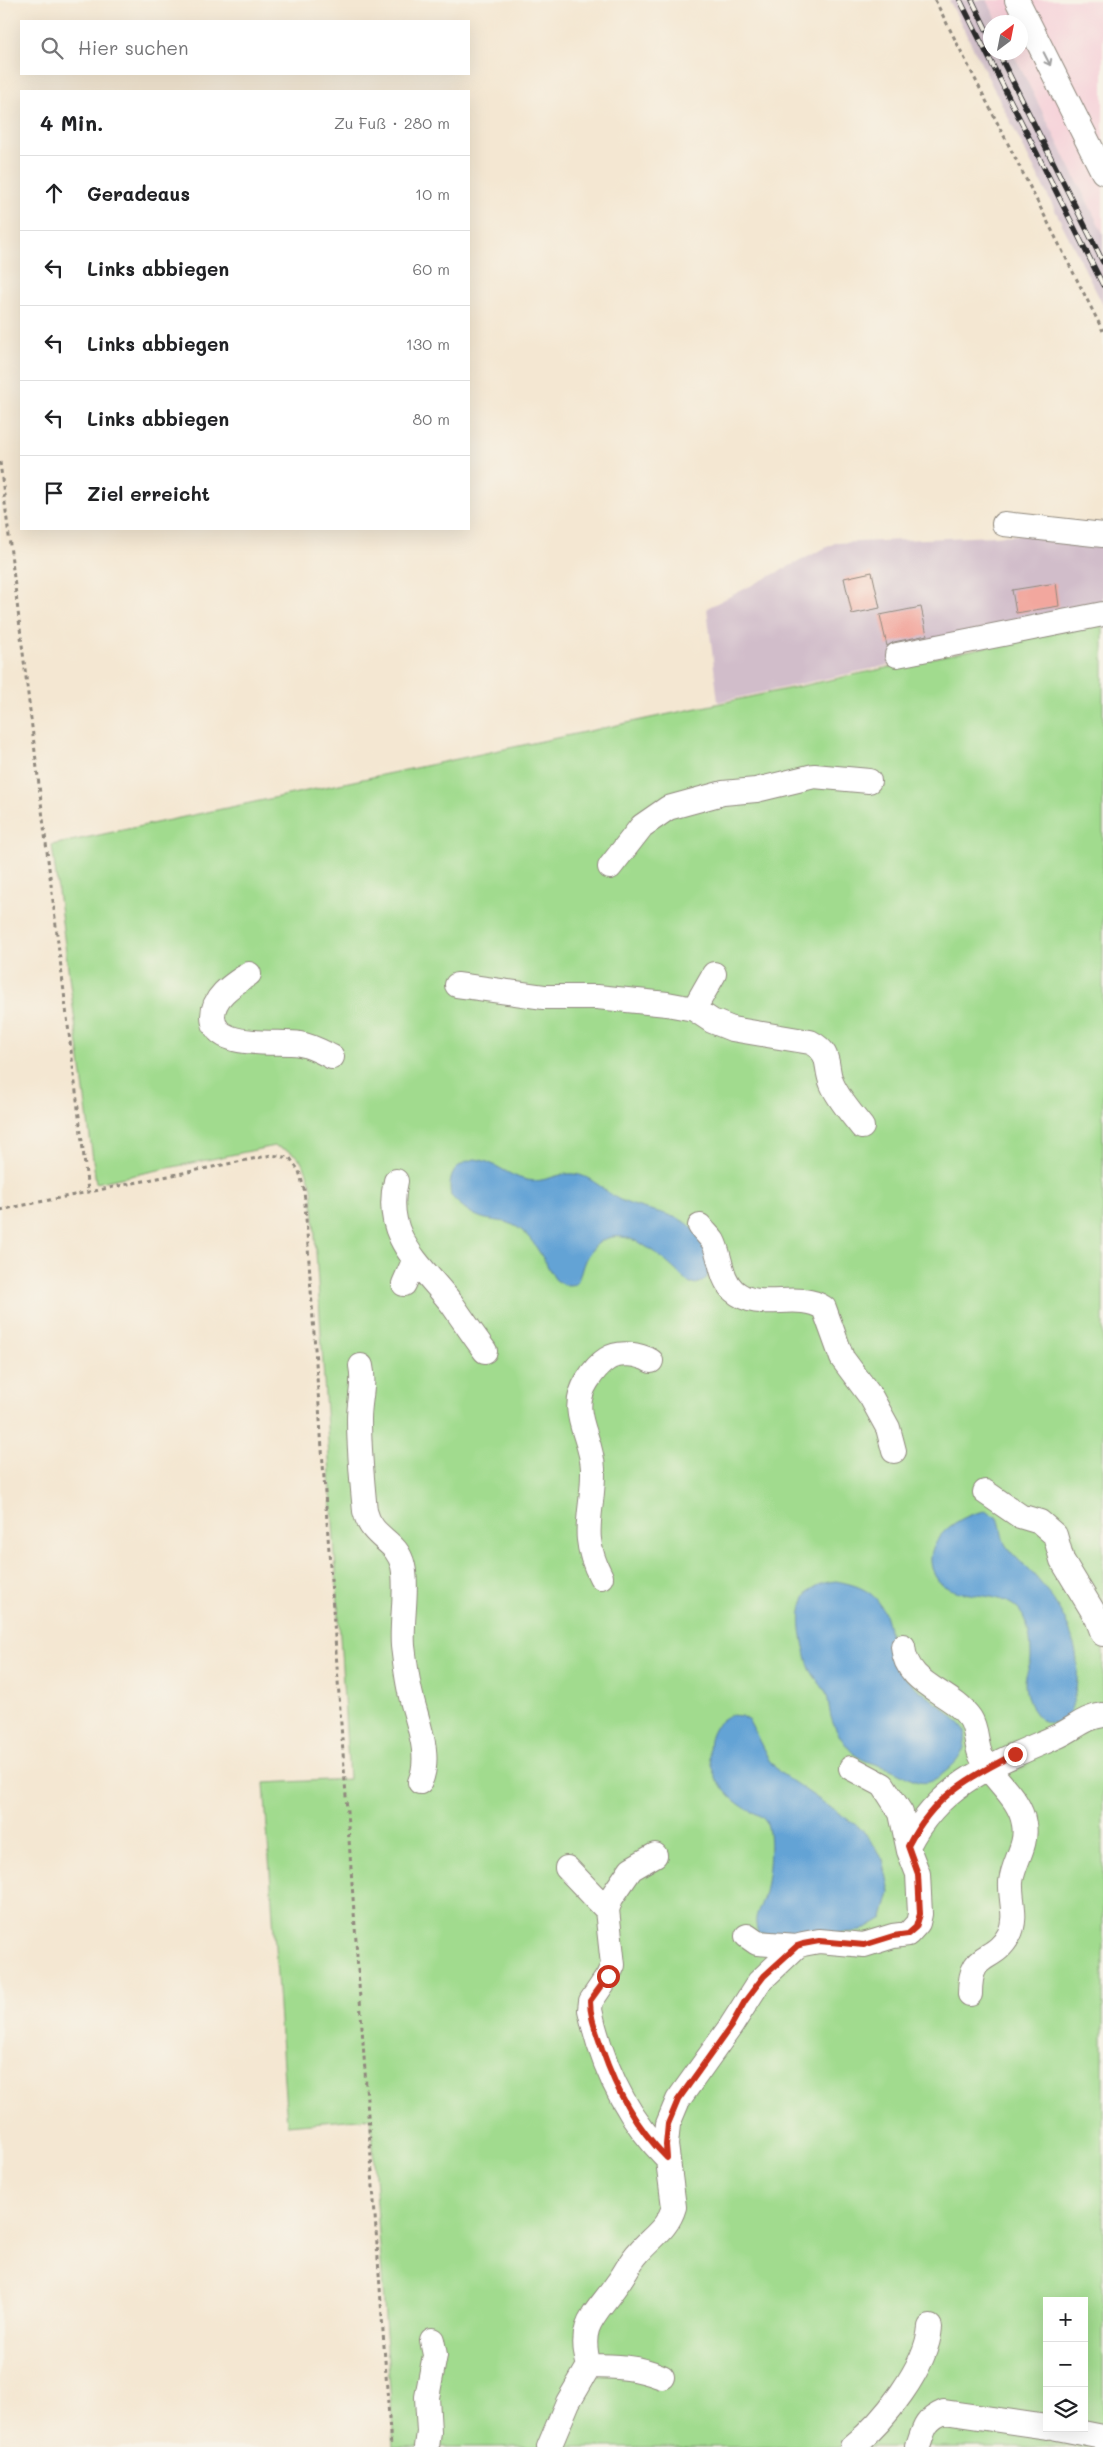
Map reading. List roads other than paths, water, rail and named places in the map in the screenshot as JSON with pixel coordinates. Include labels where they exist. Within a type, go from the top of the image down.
[{"type":"street","points":[[1017,0],[1103,172]]},
{"type":"street","points":[[1004,524],[1103,535]]},
{"type":"street","points":[[897,655],[1103,614]]},
{"type":"street","points":[[610,867],[642,826],[653,816],[675,806],[723,793],[756,790],[814,776],[869,781]]},
{"type":"street","points":[[249,974],[227,990],[215,1005],[213,1023],[218,1030],[234,1040],[299,1044],[332,1057]]},
{"type":"street","points":[[694,1009],[714,974]]},
{"type":"street","points":[[457,985],[544,997],[597,997],[694,1009],[712,1022],[732,1029],[810,1042],[820,1047],[826,1054],[832,1083],[862,1126]]},
{"type":"street","points":[[396,1181],[394,1208],[398,1228],[414,1261],[452,1304],[485,1351]]},
{"type":"street","points":[[700,1226],[712,1241],[726,1280],[734,1291],[746,1298],[762,1300],[808,1299],[824,1308],[842,1358],[871,1397],[888,1428],[894,1452]]},
{"type":"street","points":[[404,1284],[414,1261]]},
{"type":"street","points":[[600,1577],[588,1546],[593,1466],[578,1410],[578,1400],[590,1376],[602,1362],[610,1357],[631,1355],[651,1361]]},
{"type":"street","points":[[361,1366],[363,1379],[359,1408],[359,1436],[365,1511],[368,1523],[375,1533],[398,1552],[404,1567],[403,1646],[410,1694],[423,1742],[425,1764],[420,1782]]},
{"type":"street","points":[[985,1492],[1020,1516],[1040,1522],[1055,1536],[1062,1560],[1098,1618],[1103,1634]]},
{"type":"street","points":[[902,1646],[903,1656],[915,1675],[961,1709],[970,1719],[981,1757],[1019,1808],[1024,1824],[1025,1838],[1011,1880],[1014,1907],[1010,1934],[1002,1946],[975,1966],[970,1974],[970,1994]]},
{"type":"street","points":[[908,1846],[924,1817],[951,1791],[988,1767],[1061,1735],[1081,1722],[1103,1715]]},
{"type":"street","points":[[747,1936],[757,1943],[797,1946],[819,1941],[864,1945],[911,1932],[918,1923],[920,1904],[918,1874],[908,1846],[897,1804],[883,1785],[851,1768]]},
{"type":"street","points":[[655,1855],[638,1864],[625,1876],[611,1898],[607,1910],[613,1964],[608,1976],[590,2001],[593,2020],[612,2078],[628,2111],[649,2140],[667,2158]]},
{"type":"street","points":[[567,1868],[607,1910]]},
{"type":"street","points":[[549,2447],[568,2402],[589,2366],[584,2342],[589,2321],[638,2253],[662,2230],[672,2214],[674,2207],[666,2145],[668,2124],[678,2100],[731,2026],[759,1982],[797,1946]]},
{"type":"street","points":[[852,2447],[865,2437],[910,2380],[924,2350],[930,2327]]},
{"type":"street","points":[[427,2447],[429,2432],[427,2397],[435,2355],[432,2340]]},
{"type":"street","points":[[589,2366],[628,2367],[646,2370],[662,2377]]},
{"type":"street","points":[[918,2447],[924,2427],[932,2417],[944,2412],[1043,2426]]},
{"type":"street","points":[[1078,2432],[1103,2437]]},
{"type":"water","points":[[475,1159],[482,1160],[520,1178],[533,1181],[568,1174],[580,1175],[620,1200],[669,1215],[685,1222],[692,1227],[704,1246],[708,1257],[709,1268],[707,1276],[701,1282],[690,1284],[668,1263],[641,1244],[627,1238],[613,1237],[600,1242],[588,1255],[576,1284],[567,1285],[560,1283],[555,1279],[532,1242],[520,1229],[507,1223],[476,1216],[451,1196],[450,1183],[454,1172],[462,1164]]},
{"type":"water","points":[[985,1511],[998,1518],[1007,1547],[1033,1574],[1054,1600],[1069,1629],[1077,1660],[1077,1677],[1075,1694],[1070,1710],[1066,1717],[1059,1722],[1051,1723],[1044,1721],[1034,1711],[1027,1697],[1025,1682],[1031,1660],[1030,1644],[1026,1623],[1018,1610],[1007,1602],[993,1597],[949,1589],[939,1581],[932,1568],[931,1557],[933,1547],[946,1530],[965,1517]]},
{"type":"water","points":[[836,1581],[861,1588],[877,1600],[886,1617],[894,1661],[898,1669],[911,1684],[944,1709],[965,1730],[964,1748],[955,1763],[931,1781],[915,1781],[858,1757],[853,1753],[834,1726],[826,1694],[809,1666],[802,1635],[801,1613],[807,1595],[814,1588],[823,1583]]},
{"type":"water","points":[[731,1715],[741,1716],[749,1721],[769,1760],[779,1772],[859,1827],[874,1845],[883,1860],[890,1892],[883,1918],[861,1931],[778,1939],[758,1932],[756,1917],[766,1889],[769,1871],[770,1842],[767,1823],[762,1817],[737,1802],[722,1788],[710,1760],[710,1740],[713,1732],[720,1722]]},
{"type":"railway","points":[[960,0],[1103,285]]},
{"type":"railway","points":[[972,0],[983,23]]},
{"type":"railway","points":[[1002,60],[1103,262]]}]
